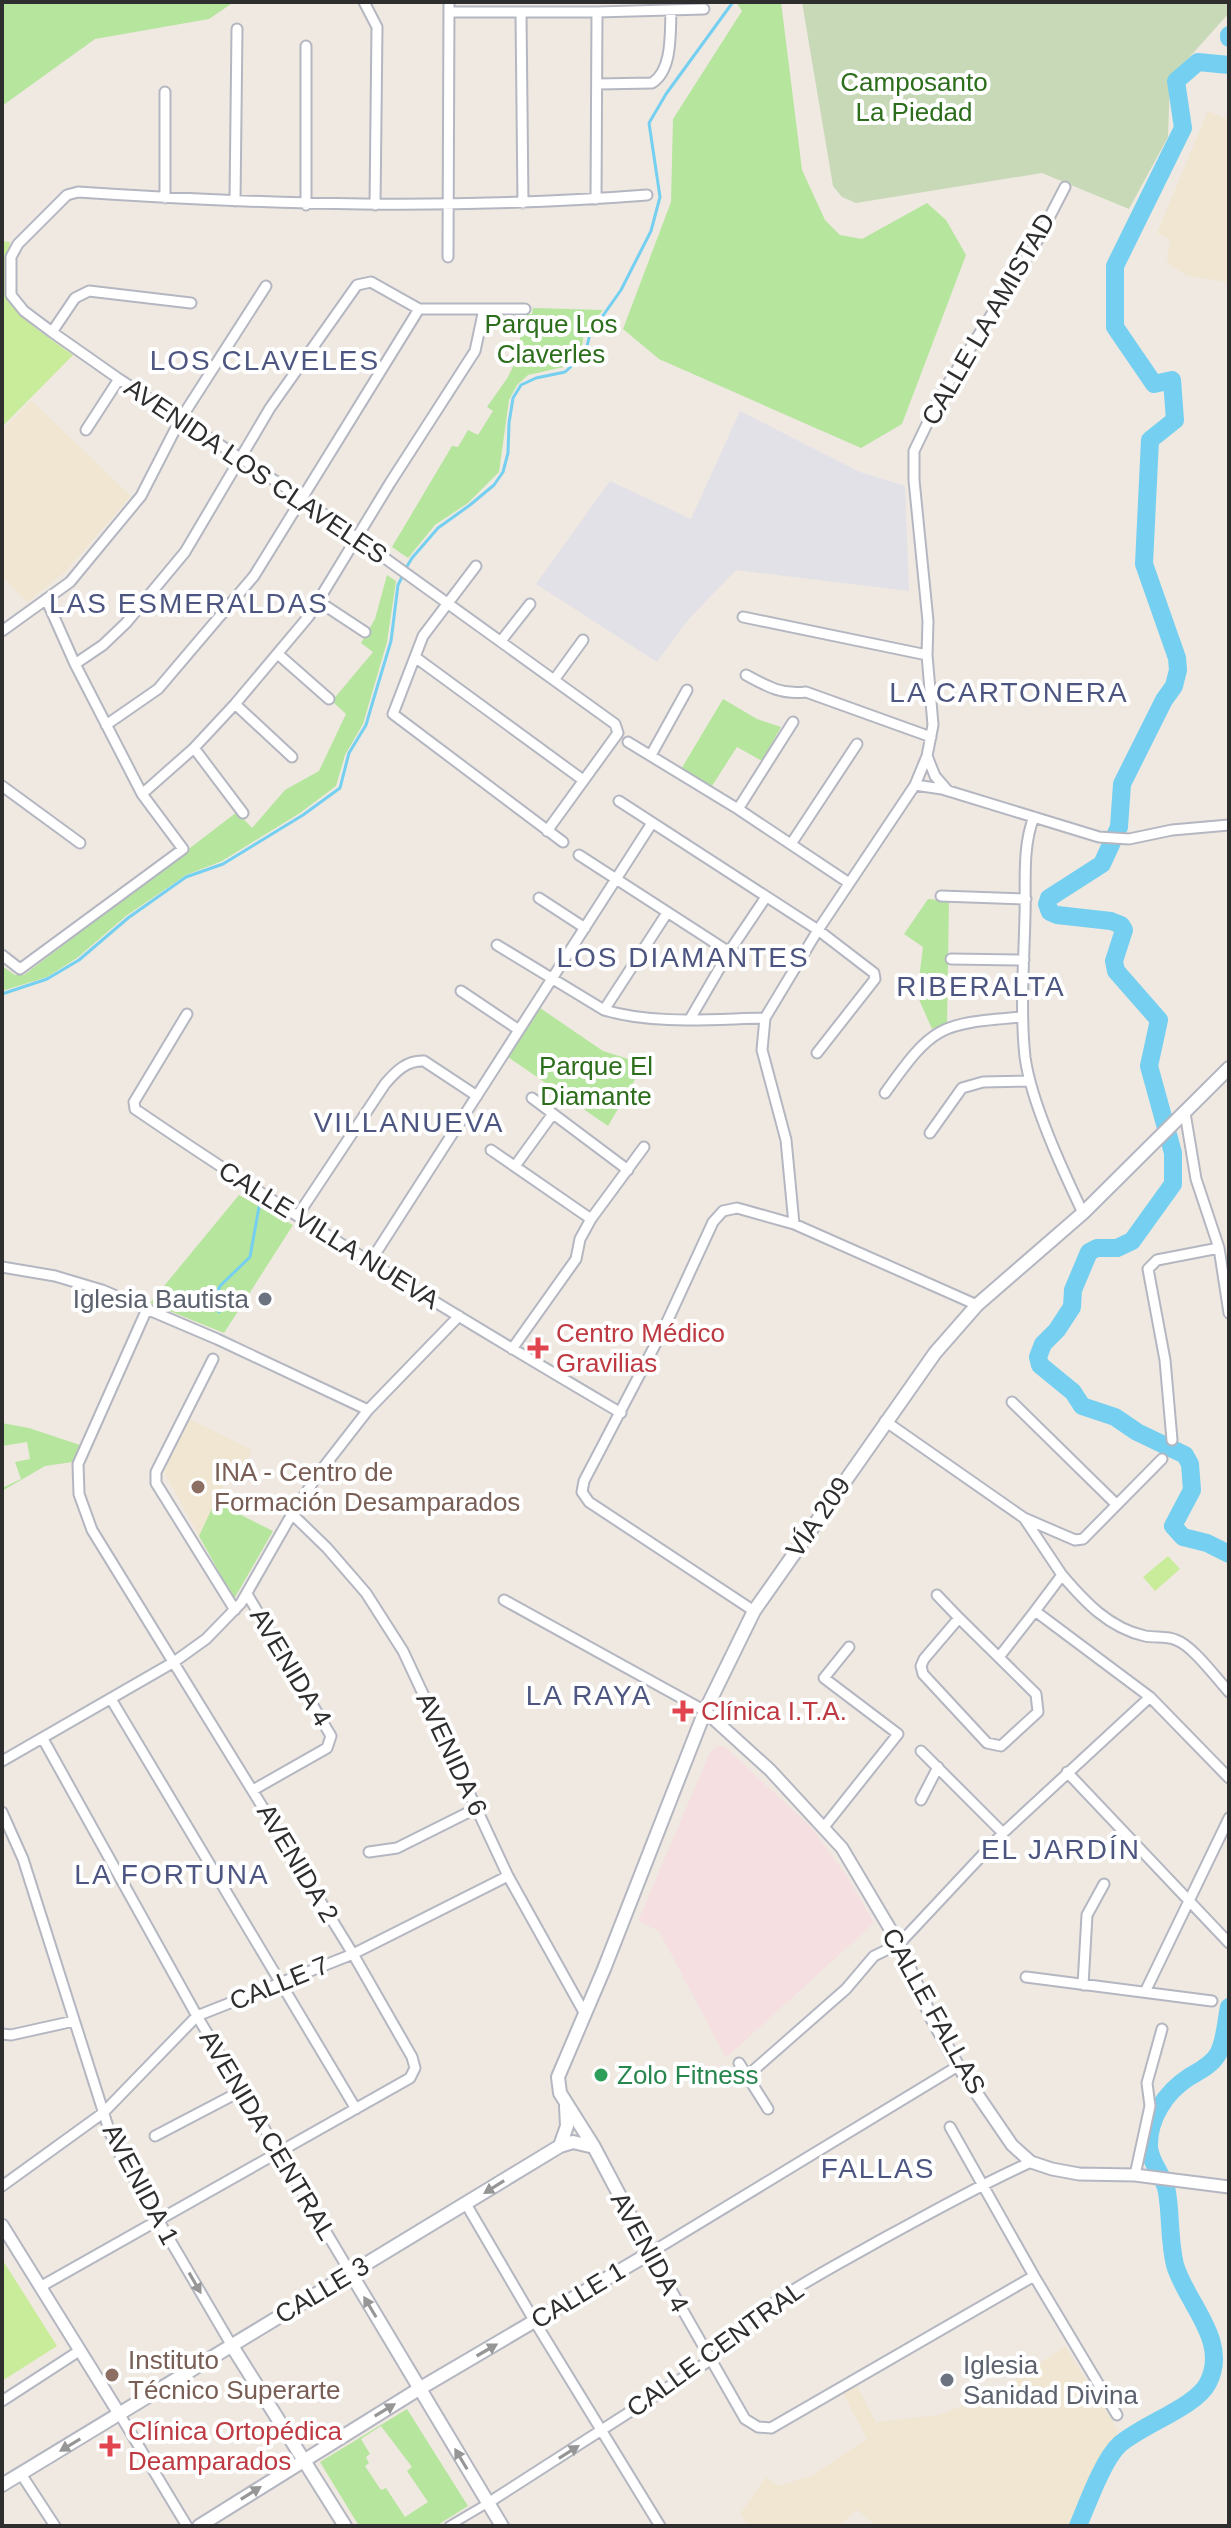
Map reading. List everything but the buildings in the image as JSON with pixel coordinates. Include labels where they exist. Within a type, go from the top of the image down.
[{"type":"main road","name":"VÍA 209","points":[[559,2068],[585,2014],[705,1711],[754,1611],[935,1353],[977,1305],[1083,1213],[1229,1068]]},
{"type":"main road","name":"AVENIDA 4","points":[[559,2068],[558,2086],[650,2253]]},
{"type":"main road","points":[[560,2146],[567,2126],[566,2102]]},
{"type":"main road","points":[[560,2146],[573,2142],[594,2147]]},
{"type":"main road","name":"CALLE 3","points":[[2,2485],[560,2146]]},
{"type":"main road","name":"CALLE 1","points":[[199,2526],[419,2389],[650,2253]]},
{"type":"main road","name":"AVENIDA CENTRAL","points":[[350,2272],[502,2526]]},
{"type":"main road","name":"AVENIDA 1","points":[[232,2346],[345,2526]]},
{"type":"street","points":[[364,2],[377,27],[375,205]]},
{"type":"street","points":[[448,257],[449,7],[521,13],[704,9]]},
{"type":"street","points":[[598,84],[652,83],[658,80],[668,50],[671,10]]},
{"type":"street","points":[[596,199],[597,12]]},
{"type":"street","points":[[521,13],[523,203]]},
{"type":"street","points":[[235,201],[237,29]]},
{"type":"street","points":[[306,46],[306,205]]},
{"type":"street","points":[[165,92],[165,198],[306,205],[449,205],[647,195]]},
{"type":"street","name":"CALLE LA AMISTAD","points":[[765,1018],[818,930],[915,785],[927,756],[933,725],[914,451],[941,395],[1035,245],[1065,187]]},
{"type":"street","name":"AVENIDA LOS CLAVELES","points":[[165,198],[78,192],[67,195],[18,244],[11,257],[11,295],[24,311],[52,332],[300,497],[619,729],[583,780]]},
{"type":"street","points":[[75,664],[103,645],[126,623],[185,552],[270,408],[353,288],[363,282],[371,282],[419,309],[525,309]]},
{"type":"street","points":[[2,631],[70,582],[141,496],[180,420],[266,286]]},
{"type":"street","points":[[52,332],[75,298],[89,291],[191,303]]},
{"type":"street","points":[[106,725],[158,689],[254,576],[419,309]]},
{"type":"street","points":[[142,794],[194,748],[235,704],[279,655],[318,601],[475,351],[484,309]]},
{"type":"street","points":[[86,430],[119,379]]},
{"type":"street","points":[[476,566],[423,636],[393,714],[563,842]]},
{"type":"street","points":[[2,955],[20,969],[183,849],[142,794],[75,664],[46,599]]},
{"type":"street","points":[[318,601],[365,632]]},
{"type":"street","points":[[501,641],[530,604]]},
{"type":"street","points":[[743,617],[927,655]]},
{"type":"street","points":[[554,680],[583,640]]},
{"type":"street","points":[[279,655],[329,699]]},
{"type":"street","points":[[415,657],[583,780],[547,831]]},
{"type":"street","points":[[746,675],[777,692],[806,692],[931,737]]},
{"type":"street","points":[[651,755],[687,690]]},
{"type":"street","points":[[235,704],[292,757]]},
{"type":"street","points":[[738,809],[793,722]]},
{"type":"street","points":[[628,742],[738,809],[849,883]]},
{"type":"street","points":[[791,844],[857,744]]},
{"type":"street","points":[[194,748],[243,813]]},
{"type":"street","points":[[927,756],[935,776],[948,791]]},
{"type":"street","points":[[915,785],[948,791],[1099,837],[1129,839],[1192,827],[1229,825]]},
{"type":"street","points":[[2,786],[80,843]]},
{"type":"street","points":[[619,801],[818,930],[874,973],[875,979],[817,1053]]},
{"type":"street","points":[[1034,817],[1029,830],[1022,1017],[1030,1081],[1083,1213]]},
{"type":"street","points":[[370,1262],[652,823]]},
{"type":"street","points":[[579,855],[729,952]]},
{"type":"street","points":[[941,896],[1026,899]]},
{"type":"street","points":[[690,1019],[766,897]]},
{"type":"street","points":[[539,898],[585,928]]},
{"type":"street","points":[[604,1010],[667,913]]},
{"type":"street","points":[[497,945],[604,1010],[646,1019],[765,1018],[762,1050],[786,1140],[794,1224]]},
{"type":"street","points":[[951,959],[1024,960]]},
{"type":"street","points":[[461,991],[519,1030]]},
{"type":"street","name":"CALLE VILLA NUEVA","points":[[187,1014],[134,1102],[135,1109],[370,1262],[621,1413]]},
{"type":"street","points":[[885,1093],[911,1057],[933,1034],[968,1022],[1022,1017]]},
{"type":"street","points":[[298,1215],[385,1084],[402,1067],[424,1061],[477,1096]]},
{"type":"street","points":[[930,1133],[962,1088],[972,1083],[1030,1081]]},
{"type":"street","points":[[532,1098],[628,1170]]},
{"type":"street","points":[[515,1166],[552,1115]]},
{"type":"street","points":[[1182,1116],[1196,1179],[1219,1248],[1229,1313]]},
{"type":"street","points":[[512,1349],[576,1259],[580,1239],[591,1219],[644,1147]]},
{"type":"street","points":[[491,1150],[591,1219]]},
{"type":"street","points":[[754,1611],[589,1502],[582,1492],[584,1481],[666,1324],[713,1222],[723,1211],[737,1208],[794,1224],[977,1305]]},
{"type":"street","points":[[1172,1440],[1165,1360],[1148,1269],[1157,1260],[1219,1248]]},
{"type":"street","points":[[2,1267],[55,1276],[102,1290],[368,1410]]},
{"type":"street","name":"AVENIDA 2","points":[[147,1309],[78,1464],[79,1494],[92,1530],[353,1954],[412,2057],[415,2068],[410,2078],[356,2109]]},
{"type":"street","points":[[2,1761],[174,1662],[206,1639],[247,1594],[292,1514],[368,1410],[459,1316]]},
{"type":"street","points":[[213,1359],[156,1472],[156,1483],[235,1610]]},
{"type":"street","points":[[1012,1402],[1116,1504]]},
{"type":"street","points":[[885,1421],[1024,1518],[1075,1540],[1083,1539],[1162,1459]]},
{"type":"street","name":"AVENIDA 6","points":[[292,1514],[327,1548],[382,1616],[409,1664],[508,1876],[585,2014]]},
{"type":"street","points":[[1024,1518],[1062,1575],[1096,1613],[1143,1636],[1176,1640],[1186,1646],[1229,1692]]},
{"type":"street","points":[[999,1657],[1062,1575]]},
{"type":"street","name":"AVENIDA 4","points":[[247,1594],[331,1732],[327,1748],[253,1790]]},
{"type":"street","points":[[937,1595],[1036,1694],[1038,1712],[1001,1746],[987,1743],[923,1674],[921,1666],[924,1659],[959,1618]]},
{"type":"street","points":[[504,1600],[705,1711]]},
{"type":"street","points":[[1035,1611],[1150,1697],[1229,1778]]},
{"type":"street","points":[[824,1827],[898,1734],[824,1678],[849,1647]]},
{"type":"street","points":[[747,2076],[846,1989],[874,1956],[899,1944],[1003,1833],[1150,1697]]},
{"type":"street","points":[[40,2287],[356,2109],[111,1699]]},
{"type":"street","name":"CALLE FALLAS","points":[[705,1711],[770,1770],[842,1848],[899,1944],[931,2017],[958,2066],[1012,2145],[1031,2162]]},
{"type":"street","name":"AVENIDA CENTRAL","points":[[43,1739],[197,2016],[350,2272]]},
{"type":"street","points":[[921,1751],[1003,1833]]},
{"type":"street","points":[[921,1800],[938,1767]]},
{"type":"street","points":[[1067,1772],[1229,1943]]},
{"type":"street","points":[[369,1852],[397,1848],[477,1808]]},
{"type":"street","name":"AVENIDA 1","points":[[2,1812],[23,1859],[103,2113],[119,2153],[232,2346]]},
{"type":"street","points":[[1145,1992],[1229,1818]]},
{"type":"street","name":"CALLE 7","points":[[2,2186],[103,2113],[197,2016],[353,1954],[508,1876]]},
{"type":"street","points":[[1083,1985],[1087,1915],[1104,1884]]},
{"type":"street","points":[[1026,1977],[1212,2001]]},
{"type":"street","points":[[2,2034],[11,2035],[74,2021]]},
{"type":"street","points":[[1135,2175],[1150,2106],[1147,2083],[1162,2029]]},
{"type":"street","points":[[739,2063],[768,2109]]},
{"type":"street","name":"CALLE 1","points":[[650,2253],[958,2066]]},
{"type":"street","points":[[155,2136],[241,2091]]},
{"type":"street","points":[[950,2127],[1117,2415]]},
{"type":"street","points":[[1031,2162],[1079,2174],[1135,2175],[1229,2187]]},
{"type":"street","name":"CALLE CENTRAL","points":[[449,2526],[712,2359],[731,2335],[761,2310],[797,2287],[982,2184],[1031,2162]]},
{"type":"street","points":[[466,2204],[660,2526]]},
{"type":"street","points":[[2,2225],[187,2526]]},
{"type":"street","name":"AVENIDA 4","points":[[650,2253],[745,2419],[758,2427],[771,2428],[1034,2276]]},
{"type":"street","points":[[2,2401],[79,2351]]},
{"type":"street","points":[[21,2474],[55,2526]]},
{"type":"shaded area","points":[[1208,111],[1229,120],[1229,282],[1187,276],[1167,262],[1170,239],[1157,233]]},
{"type":"shaded area","points":[[31,400],[131,496],[65,572],[27,602],[2,577],[2,431]]},
{"type":"shaded area","points":[[740,411],[860,472],[905,486],[909,591],[736,570],[688,620],[657,662],[536,584],[610,481],[691,519]]},
{"type":"shaded area","name":"INA - Centro de Formación Desamparados","points":[[187,1418],[252,1450],[241,1473],[232,1468],[199,1536],[164,1472]]},
{"type":"shaded area","points":[[718,1745],[725,1747],[811,1827],[848,1878],[874,1923],[726,2058],[659,1931],[638,1921],[710,1752]]},
{"type":"shaded area","points":[[1065,2346],[1119,2431],[1070,2526],[877,2526],[857,2510],[839,2526],[749,2526],[740,2514],[766,2477],[778,2486],[811,2476],[867,2439],[843,2393],[856,2384],[876,2422],[939,2415],[1003,2389]]},
{"type":"green space","points":[[2,2],[234,2],[209,19],[95,39],[2,106]]},
{"type":"green space","points":[[736,2],[781,2],[802,170],[825,220],[840,235],[862,239],[927,203],[946,220],[966,255],[902,424],[861,448],[659,359],[623,329],[671,202],[673,119],[742,11]]},
{"type":"green space","name":"Camposanto La Piedad","points":[[802,2],[1229,2],[1229,13],[1170,79],[1168,137],[1129,209],[1042,173],[856,203],[842,197],[833,186]]},
{"type":"green space","points":[[2,241],[10,242],[9,283],[19,311],[73,355],[2,427]]},
{"type":"green space","name":"Parque Los Claverles","points":[[533,308],[603,310],[584,332],[581,353],[568,366],[528,375],[517,385],[509,400],[499,472],[468,503],[435,525],[408,558],[392,547],[452,446],[458,447],[468,430],[478,435],[493,411],[487,407],[518,356],[523,314],[532,314]]},
{"type":"green space","points":[[387,575],[396,581],[387,642],[363,724],[345,755],[336,786],[300,813],[222,861],[186,875],[126,916],[77,958],[47,977],[2,991],[2,966],[15,975],[24,975],[237,812],[252,828],[285,790],[319,771],[346,714],[332,701],[373,652],[361,643],[375,619]]},
{"type":"green space","points":[[723,699],[757,719],[781,727],[762,761],[737,747],[710,789],[680,771]]},
{"type":"green space","points":[[928,899],[949,901],[947,1024],[932,1029],[917,995],[923,947],[904,934]]},
{"type":"green space","name":"Parque El Diamante","points":[[540,1008],[603,1051],[644,1064],[608,1126],[508,1057]]},
{"type":"green space","points":[[239,1195],[293,1225],[224,1333],[150,1303]]},
{"type":"green space","points":[[2,1423],[29,1428],[80,1445],[73,1462],[45,1466],[2,1491],[2,1488],[21,1479],[15,1462],[30,1459],[27,1442],[2,1446]]},
{"type":"green space","points":[[215,1502],[273,1531],[234,1599],[199,1536]]},
{"type":"green space","points":[[1168,1556],[1180,1569],[1155,1591],[1143,1577]]},
{"type":"green space","points":[[2,2259],[57,2346],[2,2381]]},
{"type":"green space","points":[[407,2409],[468,2506],[436,2526],[359,2526],[320,2462]],"holes":[[[381,2426],[412,2467],[407,2471],[428,2502],[405,2517],[386,2488],[381,2490],[365,2466],[369,2463],[366,2457],[370,2454],[361,2439]]]},
{"type":"waterway","points":[[406,568],[438,528],[494,485],[503,472],[508,453],[513,398],[521,385],[536,378],[565,372],[585,354],[590,334],[621,290],[651,231],[660,197],[649,123],[666,94],[733,2]]},
{"type":"waterway","points":[[1229,65],[1198,62],[1176,81],[1183,128],[1115,266],[1115,327],[1154,384],[1172,380],[1175,420],[1150,440],[1144,564],[1177,658],[1178,670],[1174,686],[1122,784],[1119,827],[1102,864],[1049,898],[1047,904],[1050,912],[1057,915],[1111,921],[1121,925],[1124,930],[1114,961],[1116,971],[1159,1020],[1149,1066],[1173,1153],[1173,1184],[1132,1241],[1117,1248],[1097,1248],[1089,1252],[1073,1290],[1072,1307],[1043,1344],[1038,1357],[1040,1365],[1073,1392],[1082,1406],[1115,1417],[1137,1432],[1185,1455],[1190,1464],[1192,1490],[1173,1526],[1183,1537],[1207,1543],[1229,1554]]},
{"type":"waterway","points":[[2,994],[47,979],[79,960],[128,918],[186,877],[223,864],[303,815],[340,788],[349,753],[366,725],[391,641],[398,585],[403,575]]},
{"type":"waterway","points":[[219,1312],[214,1301],[220,1286],[250,1257],[259,1207]]},
{"type":"waterway","points":[[1078,2526],[1113,2452],[1129,2438],[1202,2392],[1213,2367],[1214,2352],[1210,2337],[1175,2265],[1167,2192],[1152,2159],[1149,2136],[1155,2116],[1166,2098],[1181,2083],[1209,2065],[1218,2054],[1229,2007]]},
{"type":"place","name":"Iglesia Bautista","points":[[265,1299]]},
{"type":"place","name":"Centro Médico Gravilias","points":[[538,1348]]},
{"type":"place","name":"INA - Centro de Formación Desamparados","points":[[198,1487]]},
{"type":"place","name":"Clínica I.T.A.","points":[[683,1711]]},
{"type":"place","name":"Zolo Fitness","points":[[601,2075]]},
{"type":"place","name":"Instituto Técnico Superarte","points":[[112,2375]]},
{"type":"place","name":"Iglesia Sanidad Divina","points":[[947,2380]]},
{"type":"place","name":"Clínica Ortopédica Deamparados","points":[[110,2446]]},
{"type":"district","name":"LOS CLAVELES","points":[[265,360]]},
{"type":"district","name":"LAS ESMERALDAS","points":[[189,603]]},
{"type":"district","name":"LA CARTONERA","points":[[1009,692]]},
{"type":"district","name":"LOS DIAMANTES","points":[[683,957]]},
{"type":"district","name":"RIBERALTA","points":[[981,986]]},
{"type":"district","name":"VILLANUEVA","points":[[409,1122]]},
{"type":"district","name":"LA RAYA","points":[[589,1695]]},
{"type":"district","name":"EL JARDÍN","points":[[1061,1849]]},
{"type":"district","name":"LA FORTUNA","points":[[172,1874]]},
{"type":"district","name":"FALLAS","points":[[878,2168]]}]
